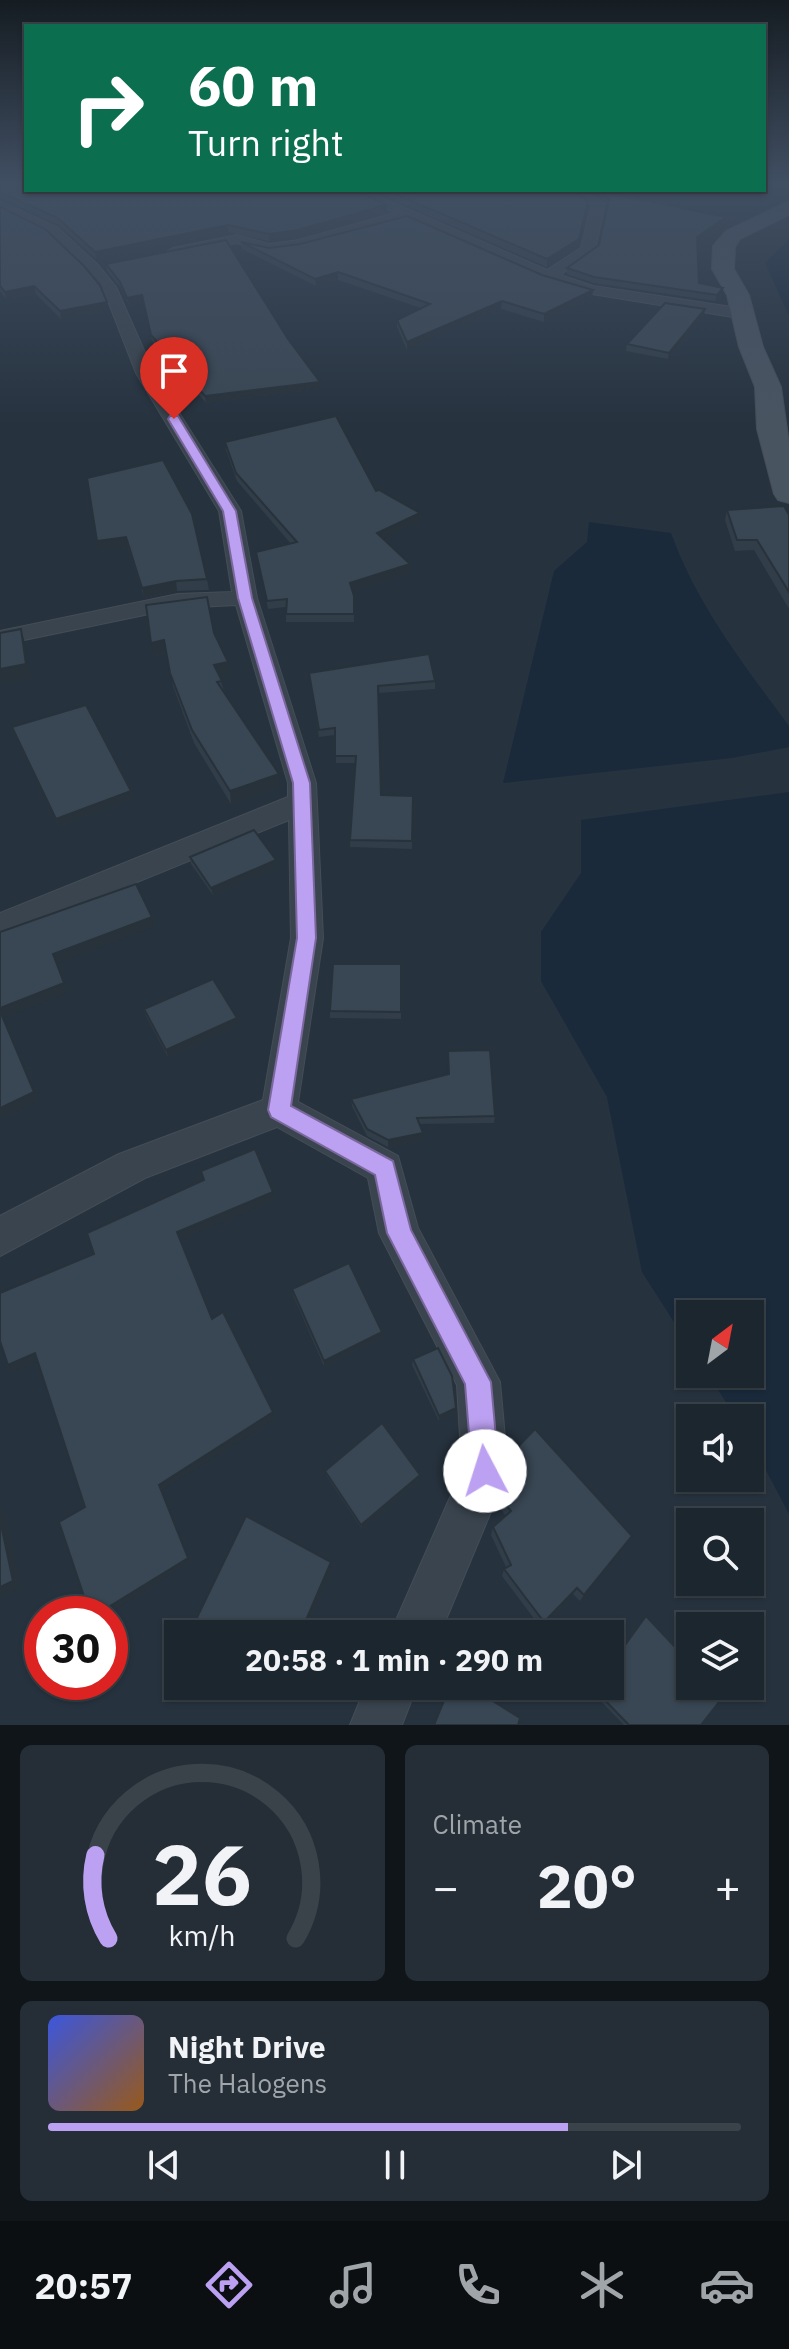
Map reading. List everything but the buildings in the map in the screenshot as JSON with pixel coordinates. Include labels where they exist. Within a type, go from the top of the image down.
[{"type":"street","points":[[92,267],[101,266]]},
{"type":"street","points":[[524,266],[591,290],[745,314]]},
{"type":"street","points":[[548,276],[564,266]]},
{"type":"street","points":[[723,266],[745,314],[751,347],[768,387],[771,429],[789,494]]},
{"type":"street","points":[[92,267],[111,290],[145,373],[230,511],[245,598],[302,783],[307,938],[279,1110]]},
{"type":"street","points":[[0,638],[178,601],[245,598]]},
{"type":"street","points":[[0,926],[302,803]]},
{"type":"street","points":[[0,1237],[132,1166],[279,1110],[385,1168],[399,1233],[478,1382],[485,1471],[421,1620]]},
{"type":"street","points":[[376,1725],[386,1700]]},
{"type":"water","points":[[766,266],[789,266],[789,316]]},
{"type":"water","points":[[589,522],[671,533],[708,610],[789,726],[789,747],[732,758],[503,783],[554,571],[587,542]]},
{"type":"water","points":[[789,792],[789,1514],[764,1467],[764,1404],[727,1404],[717,1388],[764,1388],[764,1300],[676,1300],[676,1325],[642,1272],[607,1097],[541,981],[541,932],[581,873],[581,820]]},
{"type":"route","points":[[174,419],[230,511],[245,598],[302,783],[307,938],[279,1110],[385,1168],[399,1233],[478,1382],[485,1471]]}]
